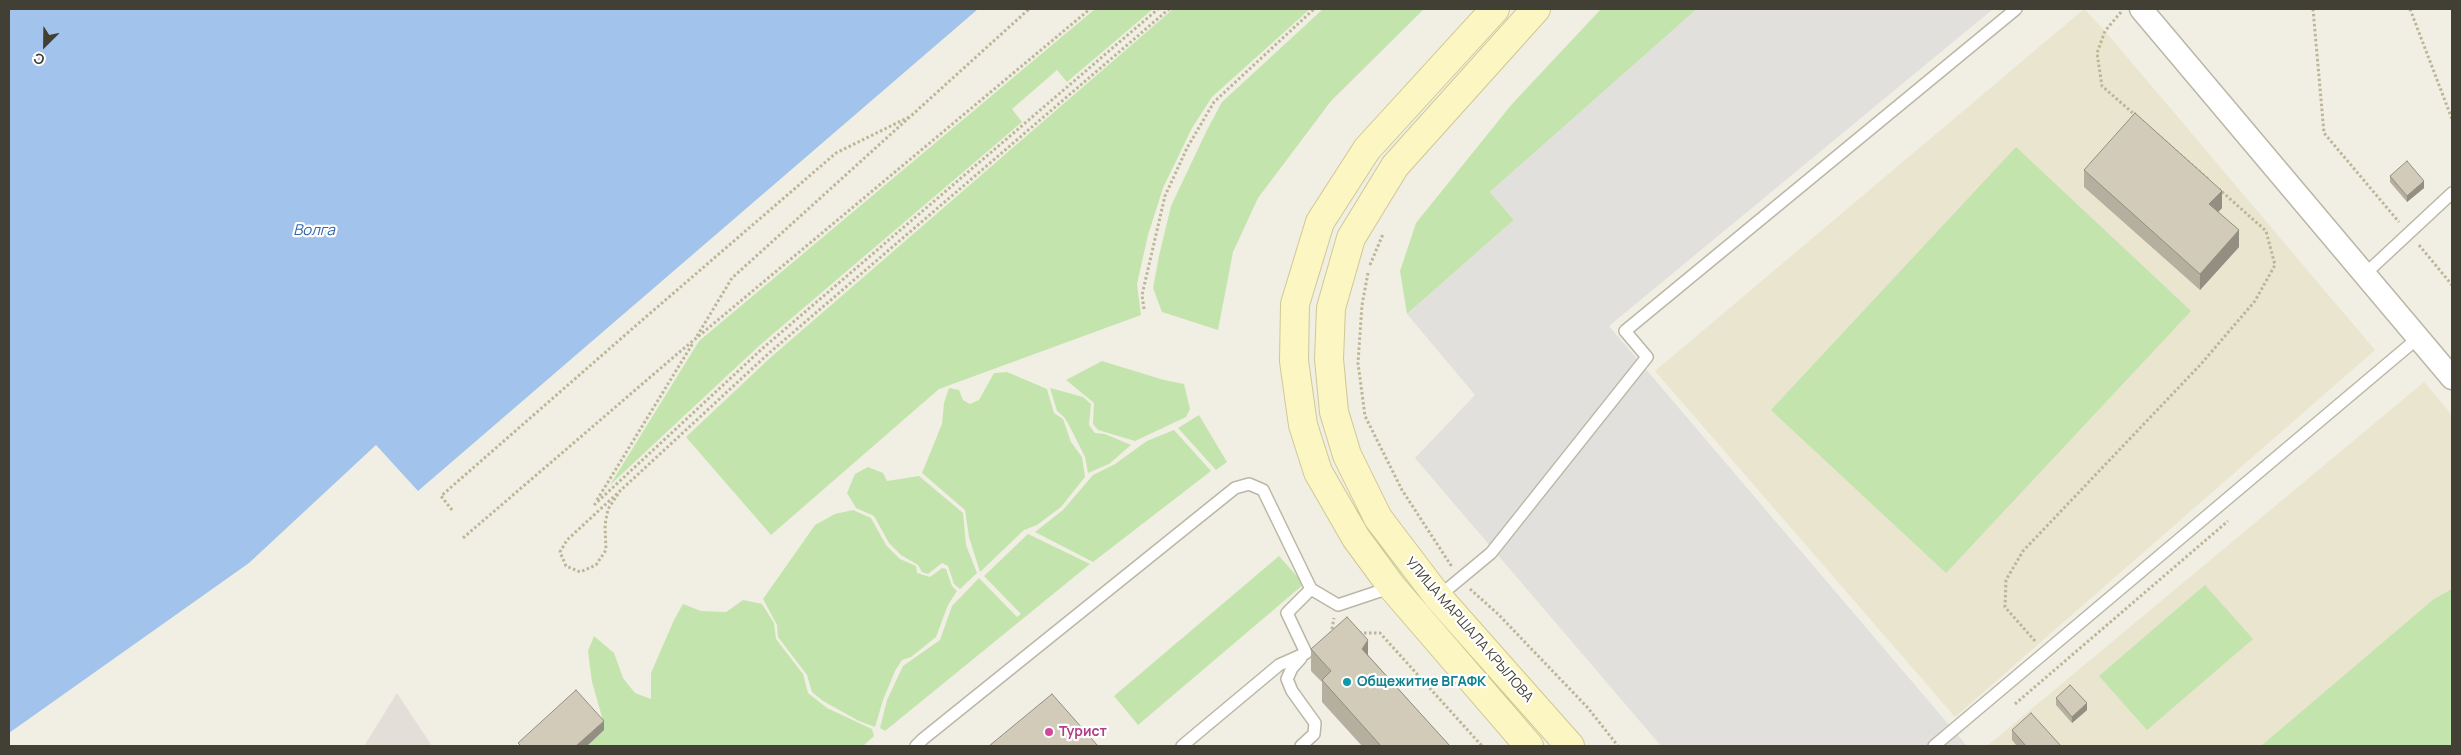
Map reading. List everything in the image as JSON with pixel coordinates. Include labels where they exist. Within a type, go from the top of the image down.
[{"type":"main road","name":"УЛИЦА МАРШАЛА КРЫЛОВА","points":[[1495,9],[1367,149],[1320,222],[1295,304],[1294,361],[1303,425],[1318,472],[1356,538],[1392,587],[1529,746]]},
{"type":"main road","name":"УЛИЦА МАРШАЛА КРЫЛОВА","points":[[1536,9],[1395,166],[1351,238],[1331,308],[1329,359],[1334,412],[1347,455],[1378,518],[1438,597],[1570,746]]},
{"type":"street","points":[[2141,9],[2452,378]]},
{"type":"lane","points":[[1438,597],[1491,553],[1647,357],[1625,331],[2016,9]]},
{"type":"lane","points":[[2365,274],[2452,193]]},
{"type":"lane","points":[[1934,746],[2418,338]]},
{"type":"lane","points":[[916,746],[923,738],[1235,488],[1249,484],[1263,490],[1311,589],[1338,604],[1392,587]]},
{"type":"lane","points":[[1306,653],[1287,613],[1311,589]]},
{"type":"lane","points":[[1182,746],[1279,665],[1306,653]]},
{"type":"lane","points":[[1301,746],[1314,734],[1315,723],[1292,692],[1287,679],[1292,668],[1306,653]]},
{"type":"path","points":[[1029,9],[732,278],[594,505],[763,348],[1158,9]]},
{"type":"path","points":[[463,538],[695,340],[1090,9]]},
{"type":"path","points":[[618,494],[608,509],[605,526],[606,550],[596,565],[580,572],[566,566],[560,552],[567,540],[768,354],[1168,9]]},
{"type":"path","points":[[1144,309],[1142,296],[1165,196],[1187,148],[1214,102],[1314,9]]},
{"type":"path","points":[[2124,9],[2105,31],[2097,54],[2102,86],[2210,180]]},
{"type":"path","points":[[2313,9],[2324,133],[2452,285]]},
{"type":"path","points":[[2410,9],[2452,119]]},
{"type":"path","points":[[452,510],[441,496],[836,153],[914,114]]},
{"type":"path","points":[[2037,644],[2005,607],[2006,580],[2023,551],[2201,364],[2255,300],[2275,265],[2266,231],[2217,187]]},
{"type":"path","points":[[1384,232],[1369,267],[1362,306],[1358,363],[1365,416],[1402,490],[1460,580],[1498,614],[1581,701],[1618,746]]},
{"type":"path","points":[[2015,704],[2232,518]]},
{"type":"path","points":[[1338,604],[1330,634],[1340,634]]},
{"type":"path","points":[[1350,634],[1380,633],[1482,746]]},
{"type":"shaded area","points":[[1697,9],[1993,9],[1609,326],[1967,746],[1661,746],[1415,458],[1475,395],[1407,314],[1514,220],[1490,192]]},
{"type":"shaded area","points":[[2084,9],[2105,31],[2375,350],[1955,717],[1655,371]]},
{"type":"shaded area","points":[[2424,382],[2452,415],[2452,746],[1987,746]]},
{"type":"shaded area","points":[[397,693],[432,746],[364,746]]},
{"type":"green space","points":[[1095,9],[1153,9],[1067,82],[1057,70],[1012,109],[1022,122],[760,345],[610,485],[699,341]]},
{"type":"green space","points":[[1173,9],[1310,9],[1212,97],[1192,128],[1163,188],[1148,235],[1137,284],[1141,315],[939,389],[771,535],[686,437],[770,358]]},
{"type":"green space","points":[[1323,9],[1424,9],[1331,101],[1258,198],[1233,252],[1218,330],[1162,312],[1153,288],[1171,206],[1207,130],[1222,102]]},
{"type":"green space","points":[[1601,9],[1697,9],[1490,192],[1514,220],[1407,314],[1400,271],[1416,223],[1512,104]]},
{"type":"green space","points":[[2016,147],[2191,311],[1946,573],[1771,410]]},
{"type":"green space","points":[[1102,361],[1164,380],[1184,384],[1190,409],[1186,417],[1135,441],[1098,430],[1093,424],[1094,403],[1066,380]]},
{"type":"green space","points":[[1007,372],[1047,389],[1054,413],[1063,419],[1071,442],[1082,457],[1085,477],[1061,507],[1037,525],[1024,530],[980,572],[969,537],[965,510],[922,473],[942,424],[944,403],[949,388],[959,390],[963,400],[970,404],[979,400],[994,373]]},
{"type":"green space","points":[[1050,388],[1083,397],[1091,404],[1089,425],[1095,433],[1105,434],[1131,445],[1109,464],[1088,473],[1085,457],[1069,425],[1057,411]]},
{"type":"green space","points":[[1199,415],[1227,462],[1216,470],[1178,428]]},
{"type":"green space","points":[[1174,430],[1211,471],[1093,562],[1035,532],[1063,510],[1093,475],[1115,464],[1147,441]]},
{"type":"green space","points":[[868,467],[883,473],[887,481],[919,476],[963,513],[966,545],[977,573],[960,589],[954,584],[948,566],[942,563],[928,574],[922,572],[918,565],[901,555],[889,543],[874,516],[856,508],[847,493],[855,474]]},
{"type":"green space","points":[[853,510],[871,518],[886,545],[900,559],[916,566],[917,573],[930,577],[942,568],[946,569],[952,586],[957,591],[948,605],[936,637],[911,657],[902,660],[895,671],[883,700],[875,727],[859,721],[823,701],[812,692],[807,675],[778,637],[777,625],[763,599],[815,525],[835,514]]},
{"type":"green space","points":[[1028,534],[1090,564],[885,731],[880,728],[887,700],[903,666],[940,640],[952,606],[979,578],[1017,617],[1021,614],[984,576]]},
{"type":"green space","points":[[1279,556],[1304,584],[1138,725],[1114,696]]},
{"type":"green space","points":[[2205,585],[2253,639],[2147,730],[2099,676]]},
{"type":"green space","points":[[2452,589],[2452,746],[2261,746],[2434,599]]},
{"type":"green space","points":[[743,600],[762,604],[774,623],[776,639],[803,674],[808,693],[827,708],[872,729],[874,736],[863,746],[573,746],[586,736],[602,717],[592,682],[588,651],[594,636],[614,653],[623,678],[635,693],[651,699],[651,673],[683,604],[701,611],[726,612]]},
{"type":"water","name":"Волга","points":[[9,9],[978,9],[418,491],[376,445],[249,563],[9,733]]},
{"type":"building","points":[[2135,113],[2222,191],[2209,204],[2239,230],[2200,274],[2084,170]]},
{"type":"building","points":[[2407,161],[2424,181],[2407,196],[2390,176]]},
{"type":"building","name":"Общежитие ВГАФК","points":[[1347,617],[1368,640],[1362,649],[1450,746],[1381,746],[1322,680],[1331,671],[1311,649]]},
{"type":"building","points":[[2070,685],[2087,703],[2072,717],[2056,698]]},
{"type":"building","points":[[576,690],[604,721],[576,746],[521,746],[518,743]]},
{"type":"building","points":[[1052,694],[1098,746],[989,746]]},
{"type":"building","points":[[2031,713],[2061,746],[2026,746],[2012,730]]},
{"type":"place","name":"Общежитие ВГАФК","points":[[1347,682]]},
{"type":"place","name":"Турист","points":[[1049,732]]}]
